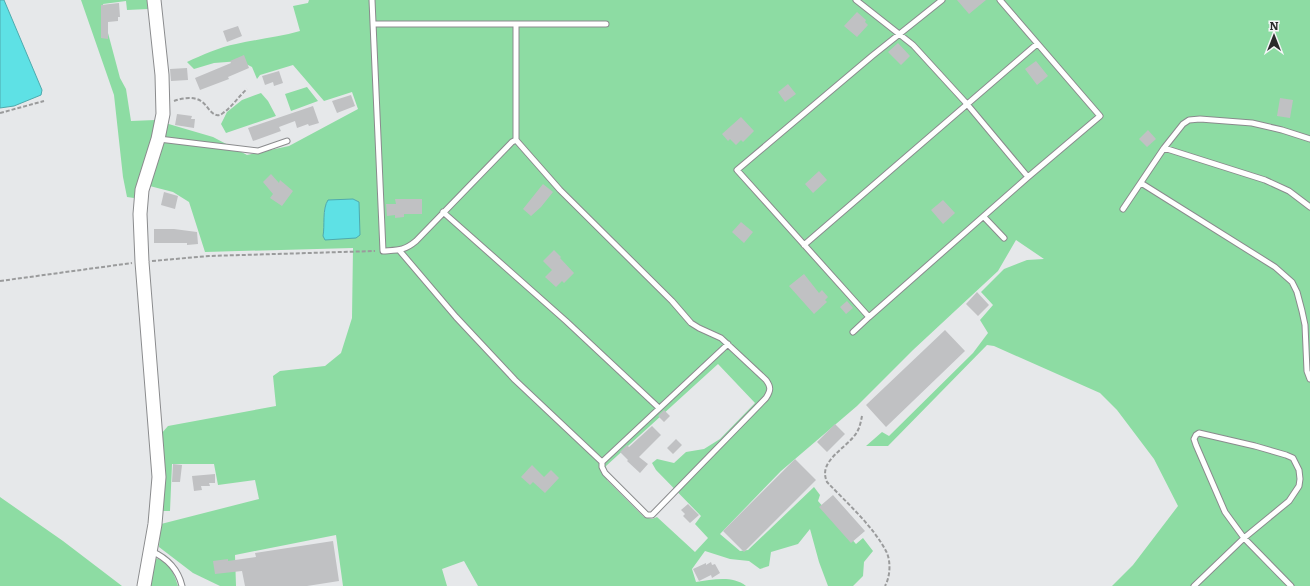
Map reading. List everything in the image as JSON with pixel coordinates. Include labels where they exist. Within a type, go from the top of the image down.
[{"type":"street","points":[[144,586],[157,504],[159,477],[142,262],[140,214],[142,190],[162,124],[162,75],[154,0]]},
{"type":"lane","points":[[372,0],[383,251],[408,248],[512,142],[516,140]]},
{"type":"lane","points":[[856,0],[913,45],[967,104],[1028,177]]},
{"type":"lane","points":[[869,317],[737,170],[899,34],[942,0]]},
{"type":"lane","points":[[853,332],[1028,177],[1100,116],[1000,0]]},
{"type":"lane","points":[[374,24],[606,24]]},
{"type":"lane","points":[[399,250],[456,317],[515,380],[602,462],[602,467],[605,473],[647,515],[652,515],[766,398],[770,392],[770,386],[766,380],[728,344],[721,338],[691,323],[672,301],[560,190],[516,140],[516,24]]},
{"type":"lane","points":[[804,245],[1037,44]]},
{"type":"lane","points":[[1123,209],[1164,148],[1183,124],[1189,120],[1200,119],[1252,123],[1282,130],[1310,139]]},
{"type":"lane","points":[[158,139],[258,151],[287,141]]},
{"type":"lane","points":[[1164,148],[1265,180],[1289,191],[1310,207]]},
{"type":"lane","points":[[1141,183],[1275,267],[1292,282],[1302,311],[1306,339],[1307,371],[1310,379]]},
{"type":"lane","points":[[443,212],[566,321],[659,408]]},
{"type":"lane","points":[[984,217],[1004,238]]},
{"type":"lane","points":[[602,462],[728,344]]},
{"type":"lane","points":[[1194,586],[1244,538],[1289,501],[1299,486],[1300,479],[1299,470],[1293,458],[1255,446],[1199,433],[1194,439],[1225,512],[1244,538],[1291,586]]},
{"type":"lane","points":[[150,550],[170,562],[177,572],[182,586]]},
{"type":"path","points":[[163,103],[182,98],[191,98],[201,101],[211,113],[215,115],[222,114],[247,88]]},
{"type":"path","points":[[0,113],[44,101]]},
{"type":"path","points":[[0,281],[142,262],[209,256],[383,251]]},
{"type":"path","points":[[862,416],[857,432],[825,466],[824,475],[827,482],[873,532],[888,554],[890,568],[884,586]]},
{"type":"green space","points":[[81,0],[147,0],[148,9],[127,10],[126,1],[103,4],[104,18],[120,78],[126,89],[131,121],[155,120],[213,137],[247,155],[289,146],[358,109],[352,92],[324,101],[293,65],[260,75],[257,79],[252,67],[240,61],[214,63],[194,69],[187,62],[230,45],[300,31],[293,6],[308,3],[309,0],[1310,0],[1310,586],[1112,586],[1133,565],[1178,506],[1154,459],[1117,410],[1100,393],[994,346],[987,345],[888,446],[866,446],[882,432],[889,436],[973,353],[988,333],[980,320],[993,305],[981,292],[1004,269],[1027,260],[1044,259],[1016,240],[998,271],[913,350],[857,406],[781,471],[720,534],[740,551],[748,550],[814,487],[820,495],[818,501],[856,544],[863,538],[873,551],[864,562],[863,576],[853,586],[828,586],[819,562],[810,529],[798,544],[771,552],[769,566],[760,569],[749,561],[730,559],[705,551],[692,569],[696,582],[715,579],[728,579],[735,580],[746,586],[478,586],[464,561],[442,569],[447,586],[343,586],[336,535],[235,555],[236,586],[220,586],[193,573],[159,547],[161,524],[259,499],[255,480],[218,485],[214,464],[172,464],[170,511],[161,511],[161,434],[168,426],[276,406],[273,376],[280,371],[325,366],[341,353],[352,318],[353,248],[205,252],[189,202],[173,192],[138,183],[134,198],[127,197],[123,177],[114,95]],"holes":[[[353,199],[358,202],[360,235],[323,236],[324,213],[328,201]],[[718,364],[755,403],[720,439],[704,449],[686,452],[674,463],[657,459],[652,463],[656,470],[701,516],[695,524],[708,538],[695,552],[657,517],[652,519],[644,517],[607,480],[606,466]]]},
{"type":"green space","points":[[307,87],[318,101],[291,111],[285,94]]},
{"type":"green space","points":[[261,93],[268,101],[276,116],[226,133],[221,124],[227,112],[242,100]]},
{"type":"green space","points":[[0,497],[63,541],[122,586],[0,586]]},
{"type":"green space","points":[[154,558],[164,561],[167,564],[175,576],[178,586],[149,586]]},
{"type":"water","points":[[0,0],[4,0],[42,90],[41,95],[14,106],[0,108]]},
{"type":"water","points":[[353,199],[359,202],[360,235],[356,238],[325,240],[323,236],[324,213],[328,200]]},
{"type":"building","points":[[957,0],[986,0],[969,14]]},
{"type":"building","points":[[119,3],[120,17],[118,17],[118,21],[108,22],[108,39],[101,38],[101,5]]},
{"type":"building","points":[[857,12],[866,20],[865,22],[868,25],[857,37],[844,26]]},
{"type":"building","points":[[238,26],[242,36],[227,42],[223,31]]},
{"type":"building","points":[[898,43],[910,56],[901,65],[888,52]]},
{"type":"building","points":[[244,55],[249,68],[228,77],[229,79],[200,90],[195,78],[231,63],[230,61]]},
{"type":"building","points":[[1036,61],[1048,76],[1037,85],[1025,69]]},
{"type":"building","points":[[187,68],[188,80],[171,81],[170,69]]},
{"type":"building","points":[[279,71],[283,83],[274,86],[273,82],[265,85],[262,76]]},
{"type":"building","points":[[788,84],[796,94],[785,102],[778,92]]},
{"type":"building","points":[[351,95],[355,106],[337,113],[332,101]]},
{"type":"building","points":[[1280,98],[1293,100],[1290,118],[1277,116]]},
{"type":"building","points":[[313,106],[319,123],[309,126],[308,124],[297,128],[295,121],[279,127],[281,131],[253,141],[248,128]]},
{"type":"building","points":[[177,114],[192,116],[191,119],[195,119],[194,128],[175,125]]},
{"type":"building","points":[[741,117],[754,131],[743,142],[741,140],[736,145],[730,139],[728,141],[722,134]]},
{"type":"building","points":[[1148,130],[1156,139],[1147,147],[1139,139]]},
{"type":"building","points":[[819,171],[827,180],[813,193],[805,184]]},
{"type":"building","points":[[271,174],[279,183],[280,180],[293,191],[282,206],[270,198],[273,194],[263,182]]},
{"type":"building","points":[[543,184],[553,192],[541,207],[531,216],[523,209]]},
{"type":"building","points":[[164,192],[178,196],[175,209],[161,205]]},
{"type":"building","points":[[395,199],[422,199],[422,214],[404,214],[404,217],[395,218],[395,215],[387,216],[386,204],[396,204]]},
{"type":"building","points":[[943,200],[955,213],[943,224],[931,210]]},
{"type":"building","points":[[741,222],[753,232],[744,243],[732,232]]},
{"type":"building","points":[[154,229],[174,229],[197,232],[198,244],[187,245],[187,243],[154,243]]},
{"type":"building","points":[[554,250],[574,273],[564,283],[562,281],[556,287],[545,277],[552,270],[543,261]]},
{"type":"building","points":[[804,274],[819,293],[822,290],[828,297],[825,300],[827,302],[814,314],[789,286]]},
{"type":"building","points":[[977,292],[989,305],[978,316],[966,304]]},
{"type":"building","points":[[847,301],[853,308],[846,314],[840,307]]},
{"type":"building","points":[[945,330],[965,351],[886,427],[866,405]]},
{"type":"building","points":[[664,410],[670,416],[664,422],[658,416]]},
{"type":"building","points":[[835,424],[845,434],[827,452],[817,442]]},
{"type":"building","points":[[652,426],[661,435],[639,457],[648,464],[640,473],[620,452],[627,445],[629,447]]},
{"type":"building","points":[[676,439],[682,445],[673,454],[667,448]]},
{"type":"building","points":[[795,459],[816,480],[744,552],[723,531]]},
{"type":"building","points":[[173,464],[182,465],[180,482],[172,482]]},
{"type":"building","points":[[532,465],[544,477],[551,470],[559,478],[545,493],[533,482],[530,485],[521,477]]},
{"type":"building","points":[[215,474],[215,483],[209,483],[210,486],[201,486],[202,490],[194,491],[192,476]]},
{"type":"building","points":[[833,495],[865,531],[851,543],[819,507]]},
{"type":"building","points":[[688,504],[699,515],[690,523],[683,516],[685,514],[681,510]]},
{"type":"building","points":[[333,541],[339,581],[307,586],[245,586],[242,571],[215,574],[213,561],[228,559],[228,561],[256,557],[255,553]]},
{"type":"building","points":[[711,562],[712,565],[715,564],[720,573],[712,578],[711,575],[699,581],[693,569]]}]
